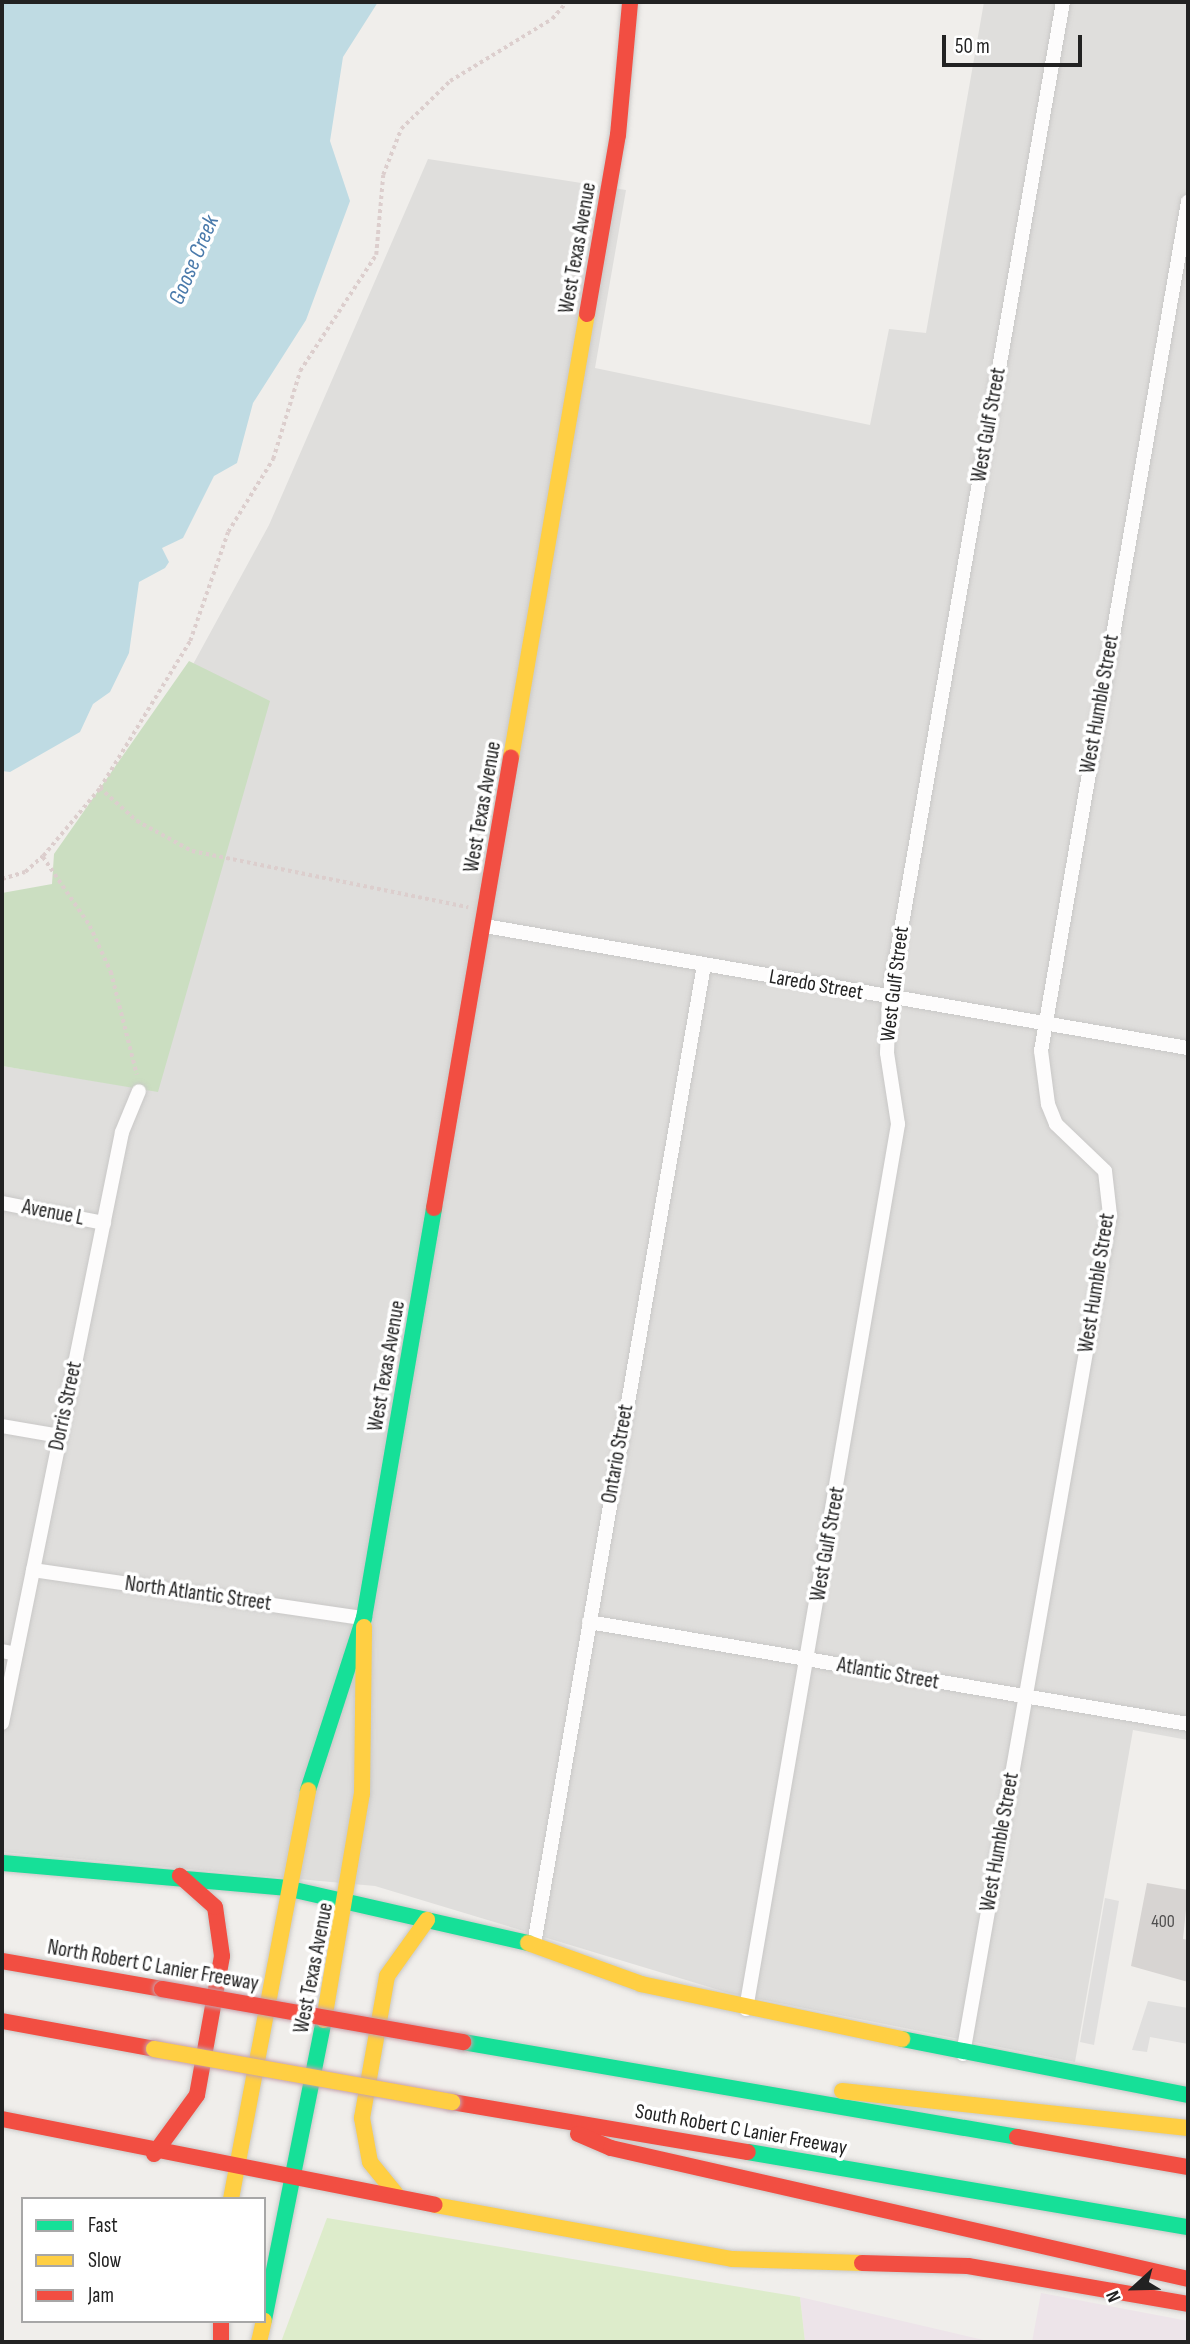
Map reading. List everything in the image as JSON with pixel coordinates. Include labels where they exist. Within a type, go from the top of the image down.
[{"type":"main road","name":"West Texas Avenue","points":[[266,2312],[295,2178],[348,1902],[362,1794],[364,1618],[486,919],[618,135],[631,2]]},
{"type":"main road","name":"West Texas Avenue","points":[[232,2197],[234,2169],[286,1888],[326,1718],[364,1618]]},
{"type":"main road","points":[[2,1863],[180,1875],[286,1888],[534,1944],[641,1984],[746,2009],[963,2054],[1188,2095]]},
{"type":"main road","points":[[154,2154],[197,2095],[222,1956],[215,1907],[180,1875]]},
{"type":"main road","points":[[396,2194],[370,2162],[362,2118],[387,1976],[428,1920]]},
{"type":"main road","name":"North Robert C Lanier Freeway","points":[[2,1961],[296,2013]]},
{"type":"main road","name":"South Robert C Lanier Freeway","points":[[296,2013],[1188,2167]]},
{"type":"main road","name":"South Robert C Lanier Freeway","points":[[2,2021],[452,2102],[1188,2227]]},
{"type":"main road","points":[[587,2064],[1188,2128]]},
{"type":"main road","points":[[538,2116],[611,2148],[1188,2279]]},
{"type":"main road","points":[[2,2119],[154,2154],[396,2194],[732,2259],[968,2266],[1188,2304]]},
{"type":"main road","points":[[221,2323],[221,2342]]},
{"type":"main road","name":"West Texas Avenue","points":[[259,2342],[264,2323]]},
{"type":"street","name":"West Gulf Street","points":[[746,2009],[898,1124],[887,1053],[889,998],[1063,2]]},
{"type":"street","name":"West Humble Street","points":[[963,2054],[1110,1215],[1105,1171],[1056,1124],[1048,1104],[1044,1023],[1188,202]]},
{"type":"street","name":"Laredo Street","points":[[486,919],[704,965],[1188,1048]]},
{"type":"street","name":"Ontario Street","points":[[534,1944],[704,965]]},
{"type":"street","name":"Dorris Street","points":[[2,1723],[9,1652],[33,1570],[122,1132],[139,1091]]},
{"type":"street","name":"Avenue L","points":[[2,1203],[104,1223]]},
{"type":"street","points":[[2,1426],[60,1436]]},
{"type":"street","name":"North Atlantic Street","points":[[33,1570],[364,1618]]},
{"type":"street","name":"Atlantic Street","points":[[589,1622],[1188,1724]]},
{"type":"path","points":[[2,879],[25,872],[43,856],[100,788],[190,641],[228,532],[273,459],[300,371],[376,255],[383,175],[401,129],[450,81],[552,19],[567,2]]},
{"type":"path","points":[[100,788],[137,821],[181,847],[486,919]]},
{"type":"path","points":[[43,856],[90,926],[111,972],[139,1091]]},
{"type":"shaded area","points":[[984,2],[1188,2],[1188,1740],[1133,1730],[1075,2062],[729,1993],[375,1886],[2,1852],[2,1066],[158,1091],[130,780],[269,525],[428,159],[626,190],[595,368],[870,425],[889,329],[926,333]]},
{"type":"shaded area","points":[[1105,1898],[1119,1901],[1094,2045],[1080,2042]]},
{"type":"shaded area","points":[[1148,2001],[1188,2008],[1188,2044],[1150,2037],[1147,2052],[1132,2050]]},
{"type":"shaded area","points":[[1041,2293],[1188,2321],[1188,2342],[1032,2342]]},
{"type":"shaded area","points":[[800,2297],[992,2342],[805,2342]]},
{"type":"green space","points":[[189,661],[270,701],[158,1092],[2,1066],[2,893],[52,884],[54,854]]},
{"type":"green space","points":[[327,2218],[800,2297],[805,2342],[281,2342]]},
{"type":"water","name":"Goose Creek","points":[[2,2],[378,2],[343,57],[330,141],[350,201],[306,320],[253,403],[237,463],[214,476],[183,538],[162,548],[169,562],[165,568],[139,582],[129,653],[110,692],[93,704],[80,732],[10,772],[2,771]]},
{"type":"building","points":[[1147,1883],[1188,1890],[1183,1939],[1188,1940],[1188,1982],[1131,1966]]},
{"type":"traffic: fast","points":[[308,1790],[364,1618],[434,1208]]},
{"type":"traffic: fast","points":[[2,1863],[286,1888],[528,1943]]},
{"type":"traffic: fast","points":[[266,2310],[324,2020]]},
{"type":"traffic: fast","points":[[902,2039],[1188,2095]]},
{"type":"traffic: fast","points":[[463,2042],[1017,2137]]},
{"type":"traffic: fast","points":[[748,2152],[1188,2227]]},
{"type":"traffic: slow","points":[[511,758],[587,314]]},
{"type":"traffic: slow","points":[[324,2020],[362,1794],[364,1627]]},
{"type":"traffic: slow","points":[[231,2197],[308,1790]]},
{"type":"traffic: slow","points":[[396,2194],[370,2162],[362,2118],[387,1976],[427,1920]]},
{"type":"traffic: slow","points":[[528,1943],[641,1984],[902,2039]]},
{"type":"traffic: slow","points":[[154,2049],[452,2102]]},
{"type":"traffic: slow","points":[[842,2091],[1188,2128]]},
{"type":"traffic: slow","points":[[435,2205],[732,2259],[862,2263]]},
{"type":"traffic: slow","points":[[259,2342],[264,2323]]},
{"type":"traffic: jam","points":[[587,314],[618,135],[630,2]]},
{"type":"traffic: jam","points":[[434,1208],[511,758]]},
{"type":"traffic: jam","points":[[154,2154],[197,2095],[222,1956],[215,1907],[180,1876]]},
{"type":"traffic: jam","points":[[2,1961],[162,1989]]},
{"type":"traffic: jam","points":[[162,1989],[463,2042]]},
{"type":"traffic: jam","points":[[2,2021],[154,2049]]},
{"type":"traffic: jam","points":[[452,2102],[748,2152]]},
{"type":"traffic: jam","points":[[2,2119],[435,2205]]},
{"type":"traffic: jam","points":[[578,2134],[611,2148],[1188,2279]]},
{"type":"traffic: jam","points":[[1017,2137],[1188,2167]]},
{"type":"traffic: jam","points":[[862,2263],[968,2266],[1188,2304]]},
{"type":"traffic: jam","points":[[221,2323],[221,2342]]}]
